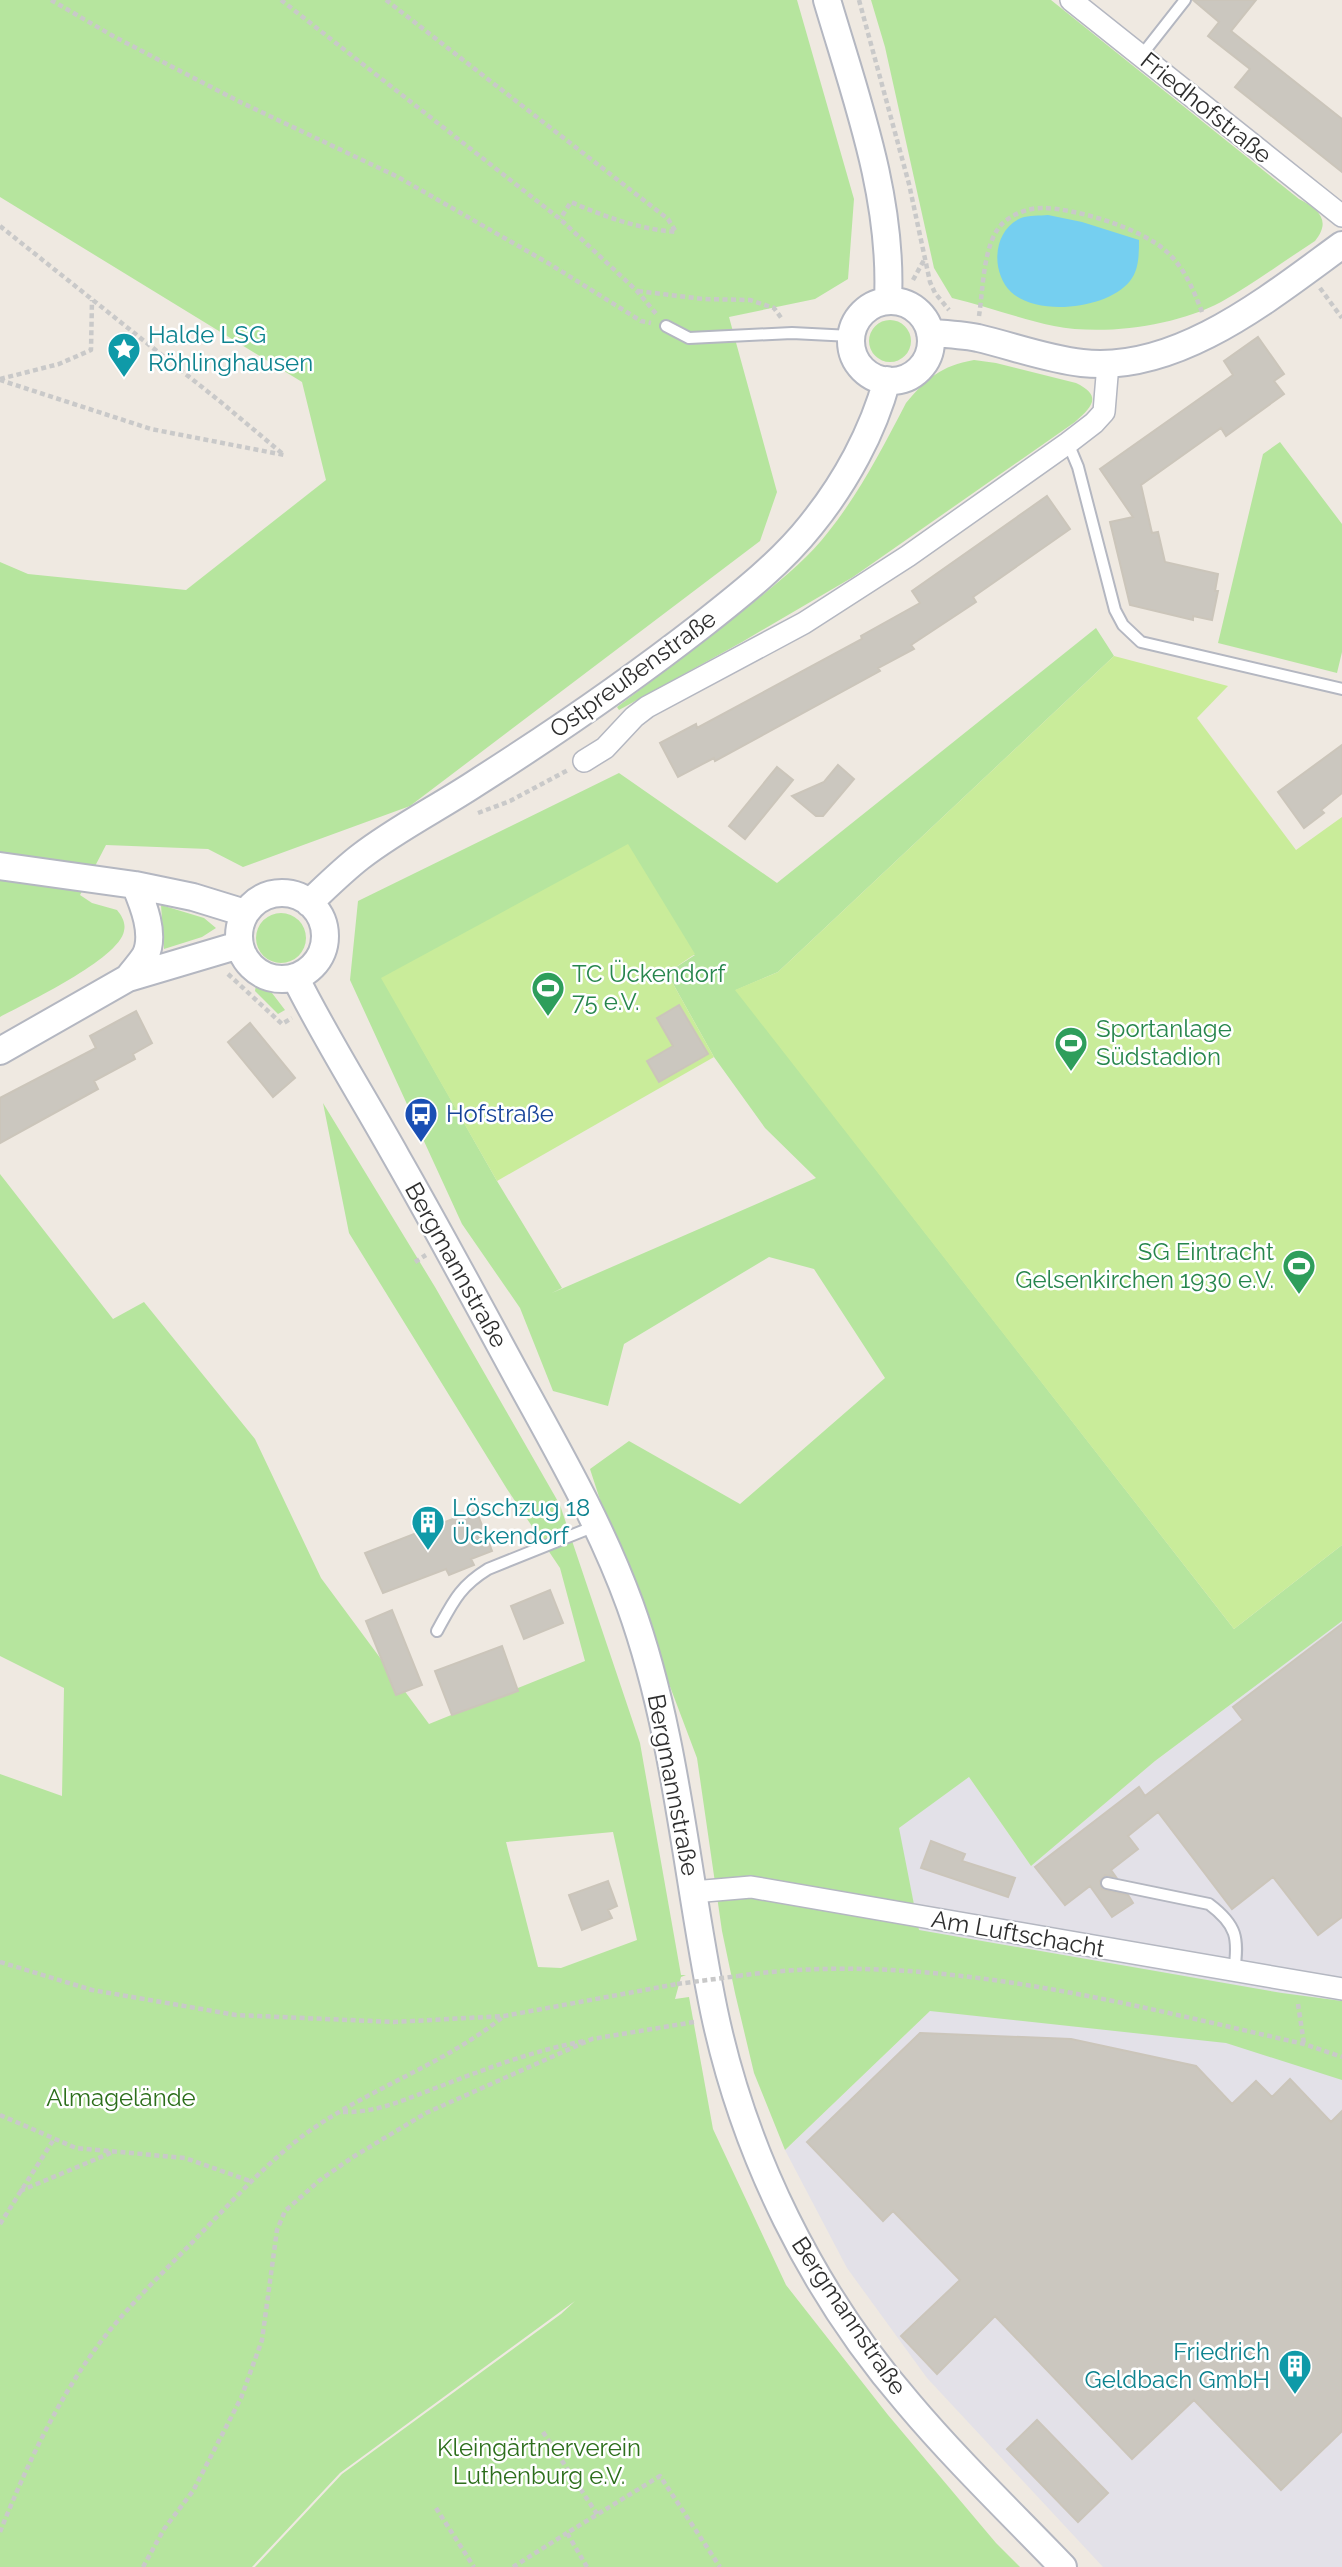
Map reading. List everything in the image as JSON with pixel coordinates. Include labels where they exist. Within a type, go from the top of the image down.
[{"type":"street","points":[[827,0],[862,112],[880,193],[888,300]]},
{"type":"street","name":"Friedhofstraße","points":[[1071,0],[1342,216]]},
{"type":"street","points":[[930,333],[976,338],[1081,363],[1132,363],[1156,357],[1211,332],[1272,296],[1342,245]]},
{"type":"street","points":[[888,300],[900,301],[920,312],[930,333],[928,357],[921,368],[911,376],[899,380],[874,377],[856,360],[852,349],[851,336],[855,323],[863,312],[888,300]]},
{"type":"street","name":"Ostpreußenstraße","points":[[584,761],[605,748],[647,707],[774,639],[843,598],[908,556],[1068,443],[1104,412],[1108,364]]},
{"type":"street","name":"Ostpreußenstraße","points":[[309,903],[360,857],[524,752],[677,644],[778,560],[811,526],[836,489],[879,408],[887,380]]},
{"type":"street","points":[[0,866],[135,885],[193,897],[245,913]]},
{"type":"street","points":[[128,978],[146,953],[148,933],[146,911],[135,885]]},
{"type":"street","points":[[282,893],[309,903],[318,913],[324,938],[322,950],[307,971],[295,977],[281,979],[254,969],[245,958],[240,945],[239,934],[245,913],[255,902],[282,893]]},
{"type":"street","points":[[0,1051],[128,978],[240,945]]},
{"type":"street","name":"Bergmannstraße","points":[[295,977],[597,1525],[631,1607],[664,1721],[715,2016],[739,2103],[755,2148],[800,2247],[865,2348],[906,2402],[1063,2567]]},
{"type":"street","name":"Am Luftschacht","points":[[693,1892],[751,1887],[1342,1989]]},
{"type":"lane","points":[[1141,56],[1185,0]]},
{"type":"lane","points":[[666,326],[689,338],[792,333],[851,336]]},
{"type":"lane","points":[[1068,443],[1078,467],[1115,610],[1131,635],[1141,642],[1342,689]]},
{"type":"lane","points":[[437,1631],[457,1594],[474,1578],[488,1569],[597,1525]]},
{"type":"lane","points":[[1107,1883],[1209,1904],[1221,1913],[1237,1937],[1234,1972]]},
{"type":"path","points":[[51,0],[113,36],[238,101],[398,177],[641,321],[666,326]]},
{"type":"path","points":[[281,0],[560,219],[637,290],[666,326]]},
{"type":"path","points":[[386,0],[668,219],[676,232],[650,230],[603,216],[571,202],[560,219]]},
{"type":"path","points":[[859,0],[909,184],[930,282],[940,301],[976,338]]},
{"type":"path","points":[[976,338],[994,234],[1015,215],[1043,208],[1107,222],[1150,239],[1166,251],[1187,278],[1211,332]]},
{"type":"path","points":[[0,226],[284,455],[151,429],[0,379]]},
{"type":"path","points":[[1306,271],[1342,318]]},
{"type":"path","points":[[637,290],[703,299],[750,300],[774,308],[792,333]]},
{"type":"path","points":[[0,379],[59,364],[91,350],[92,299]]},
{"type":"path","points":[[473,815],[510,801],[584,761]]},
{"type":"path","points":[[207,954],[282,1024]]},
{"type":"path","points":[[0,1962],[92,1990],[236,2015],[394,2022],[504,2016],[677,1984],[774,1971],[848,1968],[937,1975],[1069,1991],[1304,2044],[1342,2057]]},
{"type":"path","points":[[1294,1982],[1304,2044]]},
{"type":"path","points":[[0,2532],[15,2494],[55,2415],[99,2344],[251,2181],[308,2132],[363,2097],[478,2038],[504,2016]]},
{"type":"path","points":[[342,2112],[376,2110],[555,2046],[678,2026],[715,2016]]},
{"type":"path","points":[[143,2567],[164,2529],[193,2491],[241,2399],[262,2340],[277,2230],[285,2211],[320,2180],[353,2157],[426,2113],[592,2039]]},
{"type":"path","points":[[0,2115],[76,2148],[184,2158],[251,2181]]},
{"type":"path","points":[[0,2224],[54,2138]]},
{"type":"path","points":[[20,2191],[114,2152]]},
{"type":"path","points":[[543,2432],[597,2514]]},
{"type":"path","points":[[513,2567],[660,2476],[720,2567]]},
{"type":"path","points":[[436,2508],[474,2567]]},
{"type":"path","points":[[567,2533],[587,2567]]},
{"type":"shaded area","points":[[1342,1621],[1342,2567],[1103,2567],[927,2378],[847,2268],[785,2150],[930,2011],[919,1930],[898,1828],[969,1777],[1031,1866],[1155,1761]]},
{"type":"green space","points":[[0,0],[797,0],[854,199],[848,279],[815,299],[729,317],[777,492],[760,541],[410,806],[243,867],[208,849],[106,845],[80,895],[92,903],[117,910],[124,925],[118,942],[89,967],[0,1017],[0,562],[28,574],[186,590],[326,480],[302,382],[0,197]]},
{"type":"green space","points":[[871,0],[1051,0],[1317,211],[1322,221],[1320,234],[1315,241],[1221,302],[1183,317],[1139,327],[1095,330],[1054,326],[952,298],[934,268],[885,47]]},
{"type":"green space","points":[[890,320],[905,326],[911,341],[905,356],[890,362],[875,356],[869,341],[875,326]]},
{"type":"green space","points":[[974,360],[1076,383],[1090,392],[1092,402],[1075,422],[853,577],[619,710],[617,707],[748,607],[801,562],[851,501],[906,403],[936,374]]},
{"type":"green space","points":[[1280,442],[1342,524],[1342,652],[1337,673],[1218,643],[1263,454]]},
{"type":"green space","points":[[1096,628],[1114,656],[778,972],[736,990],[1234,1629],[1342,1545],[1342,1621],[1155,1761],[1031,1866],[969,1777],[899,1828],[919,1930],[1342,2001],[1342,2080],[1226,2043],[930,2011],[785,2150],[754,2073],[735,1993],[722,1931],[697,1758],[590,1469],[629,1441],[740,1504],[885,1378],[814,1269],[769,1257],[624,1344],[608,1406],[553,1391],[520,1308],[462,1224],[350,980],[358,901],[619,773],[777,883]],"holes":[[[695,955],[667,973],[714,1057],[765,1128],[816,1178],[552,1293],[562,1288],[497,1181],[382,978]]]},
{"type":"green space","name":"Sportanlage Südstadion","points":[[1114,656],[1228,686],[1197,718],[1296,850],[1342,817],[1342,1545],[1234,1629],[735,990],[778,972]]},
{"type":"green space","name":"TC Ückendorf 75 e.V.","points":[[628,844],[695,954],[667,973],[714,1057],[497,1181],[381,978]]},
{"type":"green space","points":[[161,905],[204,918],[216,928],[202,937],[164,949]]},
{"type":"green space","points":[[281,913],[299,920],[306,938],[299,956],[281,963],[263,956],[256,938],[263,920]]},
{"type":"green space","points":[[256,985],[272,993],[285,1010],[278,1014],[255,991]]},
{"type":"green space","points":[[323,1103],[435,1287],[560,1505],[640,1743],[681,1975],[686,1975],[681,1977],[675,1999],[689,1997],[713,2129],[786,2285],[888,2415],[996,2543],[1020,2567],[255,2567],[342,2474],[575,2301],[340,2473],[252,2567],[0,2567],[0,1774],[62,1796],[64,1688],[0,1656],[0,1174],[113,1319],[144,1302],[255,1439],[321,1578],[429,1724],[585,1661],[560,1568],[507,1489],[349,1233]],"holes":[[[613,1832],[637,1940],[561,1968],[538,1967],[506,1842]]]},
{"type":"water","points":[[1048,215],[1082,222],[1139,240],[1137,267],[1130,281],[1120,291],[1106,298],[1072,306],[1037,305],[1011,292],[1000,273],[1000,241],[1012,224],[1021,218]]},
{"type":"building","points":[[1193,0],[1256,0],[1231,31],[1342,119],[1342,172],[1235,87],[1250,69],[1208,36],[1219,22]]},
{"type":"building","points":[[1258,337],[1284,374],[1274,381],[1284,394],[1226,436],[1221,428],[1141,485],[1152,533],[1158,532],[1165,562],[1218,574],[1215,591],[1218,591],[1212,620],[1193,616],[1193,620],[1130,605],[1110,522],[1133,517],[1100,469],[1233,375],[1224,361]]},
{"type":"building","points":[[1047,496],[1070,529],[973,597],[976,602],[911,645],[914,649],[878,668],[880,671],[715,761],[714,758],[678,777],[660,743],[696,724],[697,728],[862,639],[861,636],[920,603],[912,591]]},
{"type":"building","points":[[1342,745],[1342,793],[1321,810],[1324,813],[1304,828],[1278,792]]},
{"type":"building","points":[[838,765],[854,779],[823,816],[816,816],[792,796],[824,782]]},
{"type":"building","points":[[777,767],[793,780],[745,839],[729,826]]},
{"type":"building","points":[[679,1005],[708,1054],[659,1082],[647,1061],[673,1046],[657,1018]]},
{"type":"building","points":[[136,1011],[152,1043],[133,1054],[135,1059],[94,1081],[98,1089],[0,1143],[0,1098],[96,1048],[90,1036]]},
{"type":"building","points":[[250,1023],[295,1078],[273,1097],[228,1042]]},
{"type":"building","name":"Löschzug 18 Ückendorf","points":[[476,1510],[492,1551],[471,1559],[474,1565],[449,1575],[446,1569],[383,1593],[365,1553]]},
{"type":"building","points":[[550,1590],[563,1623],[524,1639],[511,1606]]},
{"type":"building","points":[[392,1610],[422,1685],[396,1695],[366,1621]]},
{"type":"building","points":[[1342,1624],[1342,1917],[1318,1935],[1273,1877],[1232,1909],[1158,1812],[1128,1836],[1138,1849],[1111,1870],[1116,1877],[1105,1875],[1100,1881],[1102,1889],[1128,1895],[1133,1903],[1112,1917],[1090,1886],[1065,1905],[1035,1867],[1139,1787],[1145,1796],[1243,1720],[1233,1707]]},
{"type":"building","points":[[502,1646],[518,1691],[452,1715],[435,1671]]},
{"type":"building","points":[[931,1841],[965,1854],[962,1861],[1015,1878],[1008,1897],[921,1868]]},
{"type":"building","points":[[608,1881],[617,1906],[608,1910],[612,1918],[582,1930],[569,1895]]},
{"type":"building","points":[[920,2033],[1071,2039],[1196,2066],[1232,2104],[1256,2081],[1272,2097],[1290,2079],[1331,2122],[1342,2111],[1342,2431],[1281,2490],[1194,2400],[1132,2459],[995,2316],[937,2374],[901,2336],[960,2280],[893,2211],[883,2221],[807,2142]]},
{"type":"building","points":[[1037,2420],[1108,2493],[1078,2522],[1007,2449]]},
{"type":"place","name":"Halde LSG Röhlinghausen","points":[[124,379]]},
{"type":"place","name":"TC Ückendorf 75 e.V.","points":[[548,1018]]},
{"type":"place","name":"Sportanlage Südstadion","points":[[1071,1073]]},
{"type":"place","name":"Hofstraße","points":[[421,1144]]},
{"type":"place","name":"SG Eintracht Gelsenkirchen 1930 e.V.","points":[[1299,1296]]},
{"type":"place","name":"Löschzug 18 Ückendorf","points":[[428,1552]]},
{"type":"place","name":"Friedrich Geldbach GmbH","points":[[1295,2396]]},
{"type":"park label","name":"Almagelände","points":[[121,2098]]},
{"type":"park label","name":"Kleingärtnerverein Luthenburg e.V.","points":[[539,2462]]}]
